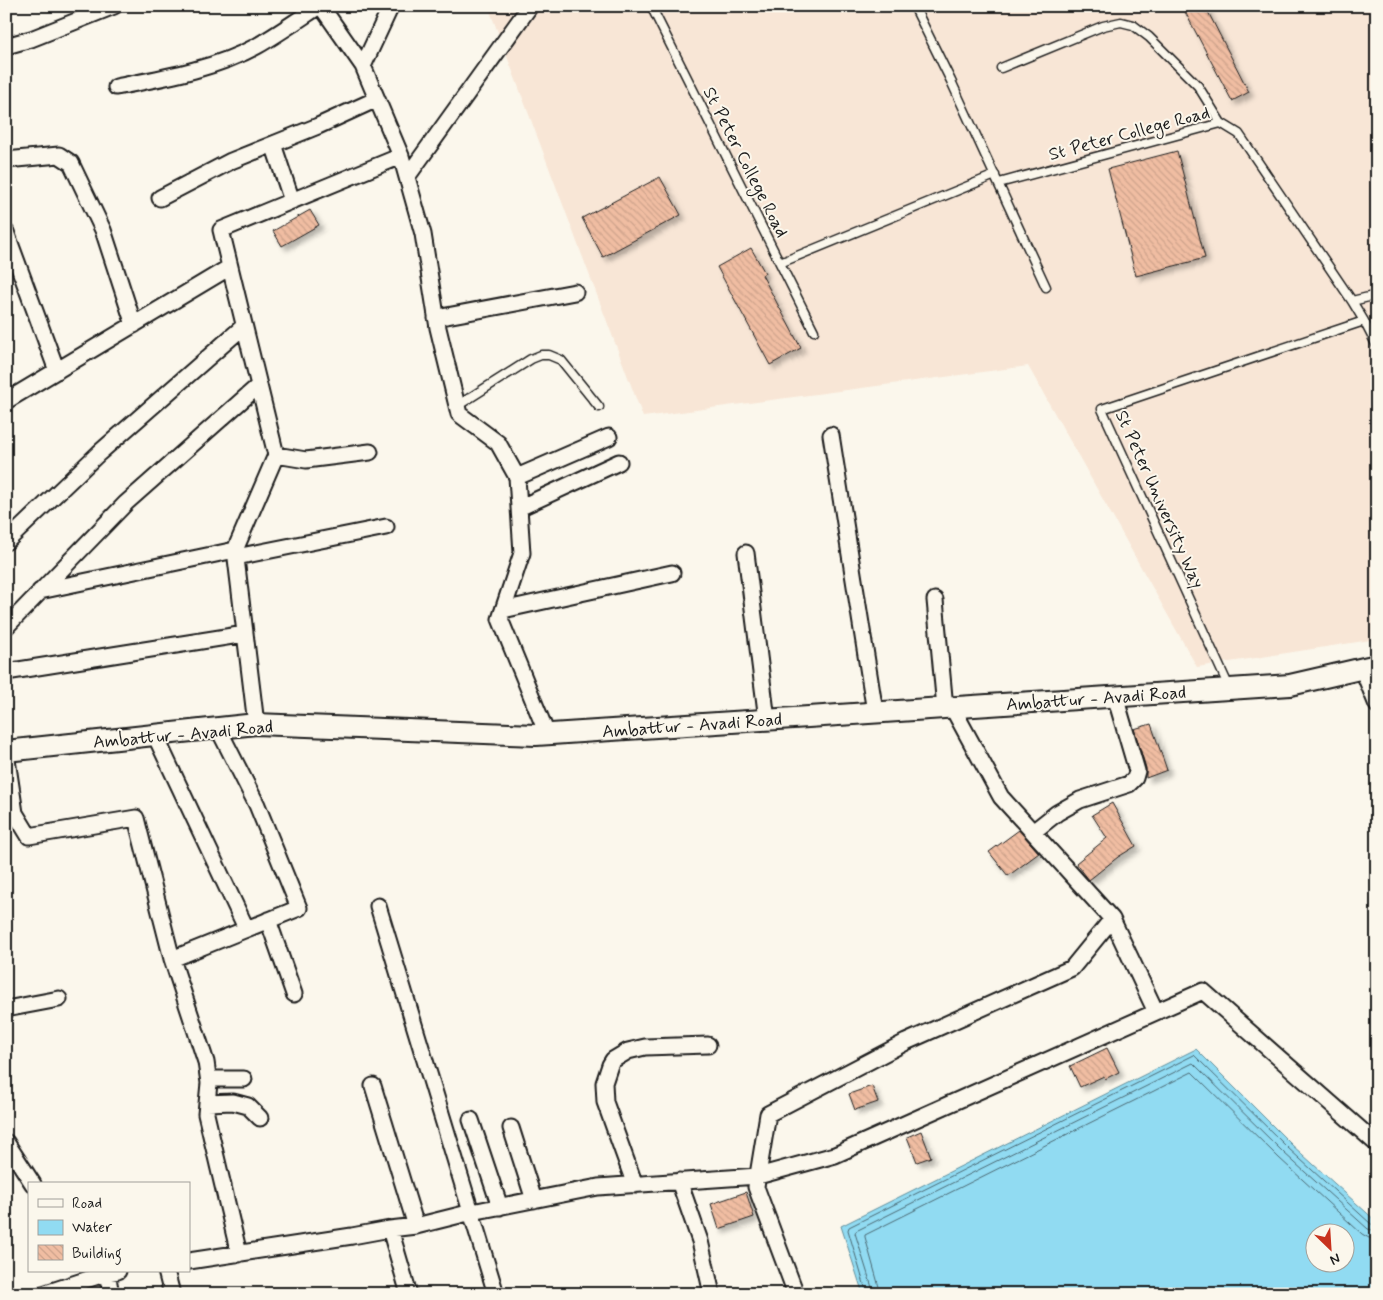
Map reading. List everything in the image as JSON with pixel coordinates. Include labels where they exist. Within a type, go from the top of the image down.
[{"type":"street","points":[[6,46],[31,39],[114,6]]},
{"type":"street","points":[[116,88],[161,78],[224,60],[256,47],[320,6],[362,66],[401,156],[423,234],[436,318],[458,414],[498,443],[517,477],[522,552],[500,619],[547,734]]},
{"type":"street","points":[[362,66],[391,6]]},
{"type":"street","points":[[407,177],[530,6]]},
{"type":"street","points":[[160,198],[231,161],[318,126],[377,99]]},
{"type":"street","points":[[273,144],[292,201]]},
{"type":"street","points":[[6,160],[59,155],[71,164],[103,230],[134,325]]},
{"type":"street","points":[[256,724],[236,554],[276,455],[221,230],[401,156]]},
{"type":"street","points":[[6,232],[57,371]]},
{"type":"street","points":[[6,401],[230,267]]},
{"type":"street","points":[[436,318],[575,292]]},
{"type":"street","points":[[6,542],[100,453],[244,326]]},
{"type":"street","points":[[6,627],[126,502],[258,386]]},
{"type":"street","points":[[831,435],[875,712]]},
{"type":"street","points":[[517,477],[609,437]]},
{"type":"street","points":[[276,455],[306,460],[370,452]]},
{"type":"street","points":[[519,508],[619,462]]},
{"type":"street","points":[[40,592],[386,527]]},
{"type":"street","points":[[746,553],[767,720]]},
{"type":"street","points":[[503,610],[672,573]]},
{"type":"street","points":[[935,600],[949,707],[1001,797],[1112,919],[1156,1012]]},
{"type":"street","points":[[6,672],[245,634]]},
{"type":"street","points":[[1369,666],[1377,704]]},
{"type":"street","name":"Ambattur - Avadi Road","points":[[6,752],[256,724],[547,734],[1290,685],[1369,666]]},
{"type":"street","points":[[1033,832],[1057,813],[1080,800],[1129,784],[1136,778],[1137,771],[1115,696]]},
{"type":"street","points":[[172,959],[299,908],[257,805],[218,728]]},
{"type":"street","points":[[155,735],[246,928]]},
{"type":"street","points":[[6,752],[15,813],[29,836],[136,818],[172,959],[206,1062],[209,1080],[206,1114],[240,1254]]},
{"type":"street","points":[[378,906],[496,1294]]},
{"type":"street","points":[[796,1294],[756,1187],[768,1114],[906,1042],[1072,968],[1112,919]]},
{"type":"street","points":[[268,920],[294,994]]},
{"type":"street","points":[[190,1261],[416,1226],[472,1212],[598,1187],[758,1176],[835,1155],[1203,991],[1377,1144]]},
{"type":"street","points":[[6,1009],[59,999]]},
{"type":"street","points":[[635,1185],[605,1102],[604,1083],[610,1065],[613,1060],[628,1051],[645,1046],[708,1045]]},
{"type":"street","points":[[209,1080],[244,1079]]},
{"type":"street","points":[[373,1086],[416,1226]]},
{"type":"street","points":[[207,1104],[234,1102],[248,1106],[260,1118]]},
{"type":"street","points":[[471,1120],[500,1207]]},
{"type":"street","points":[[511,1128],[534,1200]]},
{"type":"street","points":[[6,1142],[32,1182]]},
{"type":"street","points":[[679,1181],[700,1242],[712,1294]]},
{"type":"street","points":[[390,1229],[410,1294]]},
{"type":"street","points":[[166,1272],[172,1294]]},
{"type":"street","points":[[42,1294],[102,1273],[111,1294]]},
{"type":"lane","name":"St Peter College Road","points":[[651,6],[814,331]]},
{"type":"lane","points":[[914,6],[999,183],[1046,287]]},
{"type":"lane","points":[[1001,68],[1103,26],[1121,22],[1133,25],[1149,37],[1198,86],[1221,124]]},
{"type":"lane","name":"St Peter College Road","points":[[999,183],[1221,124],[1239,134],[1352,301],[1377,346]]},
{"type":"lane","points":[[780,264],[995,175]]},
{"type":"lane","points":[[1352,301],[1377,295]]},
{"type":"lane","name":"St Peter University Way","points":[[1230,689],[1102,409],[1364,321]]},
{"type":"lane","points":[[456,406],[531,359],[541,355],[549,355],[561,360],[599,407]]},
{"type":"shaded area","points":[[488,6],[1377,6],[1377,639],[1197,667],[1028,366],[643,417]]},
{"type":"water","points":[[1196,1049],[1292,1145],[1377,1222],[1377,1294],[863,1294],[841,1226]]},
{"type":"building","points":[[1192,6],[1205,6],[1249,92],[1232,101],[1184,10]]},
{"type":"building","points":[[1177,151],[1205,258],[1136,276],[1108,169]]},
{"type":"building","points":[[660,177],[681,215],[603,257],[582,218]]},
{"type":"building","points":[[310,210],[319,225],[282,246],[273,231]]},
{"type":"building","points":[[751,248],[765,273],[762,275],[801,348],[770,365],[717,267]]},
{"type":"building","points":[[1151,724],[1167,770],[1146,778],[1146,768],[1134,729]]},
{"type":"building","points":[[1112,803],[1136,846],[1118,857],[1089,880],[1076,863],[1107,838],[1092,815]]},
{"type":"building","points":[[1019,830],[1039,853],[1008,876],[989,852]]},
{"type":"building","points":[[1107,1048],[1119,1072],[1105,1079],[1104,1076],[1080,1087],[1070,1066]]},
{"type":"building","points":[[872,1086],[878,1102],[855,1110],[849,1094]]},
{"type":"building","points":[[921,1131],[931,1157],[917,1162],[907,1137]]},
{"type":"building","points":[[746,1192],[754,1217],[719,1229],[711,1204]]}]
